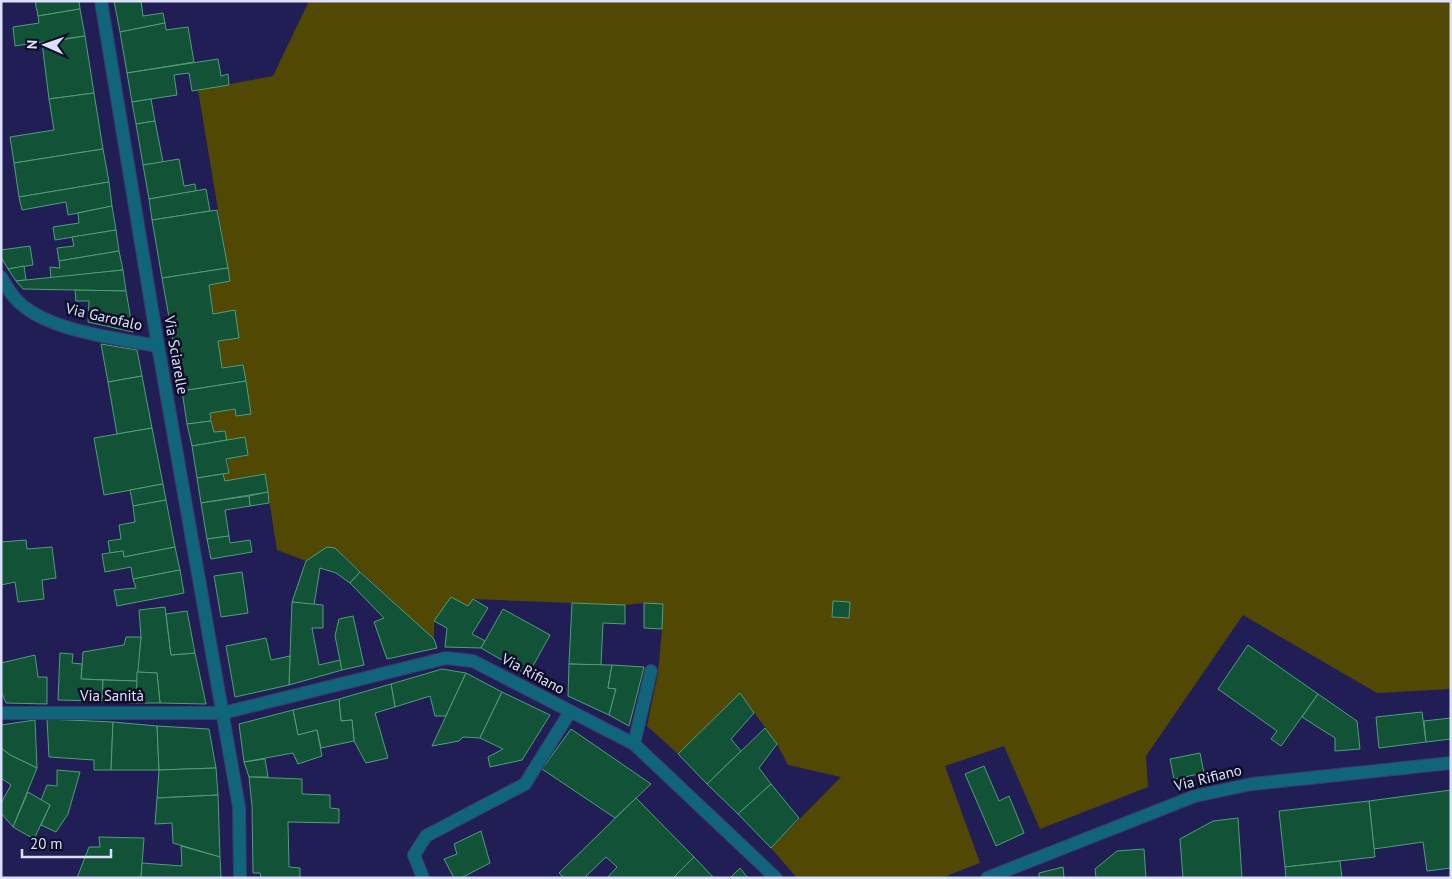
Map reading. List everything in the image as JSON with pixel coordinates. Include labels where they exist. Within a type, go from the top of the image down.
[{"type":"street","name":"Via Sciarelle","points":[[101,1],[158,346],[239,807],[240,878]]},
{"type":"street","name":"Via Garofalo","points":[[1,277],[14,298],[40,317],[78,331],[158,346]]},
{"type":"street","name":"Via Rifiano","points":[[223,713],[446,658],[473,661],[634,744],[776,878]]},
{"type":"street","points":[[634,744],[651,672]]},
{"type":"street","points":[[423,878],[414,855],[426,836],[525,784],[570,712]]},
{"type":"street","name":"Via Sanità","points":[[1,713],[223,713]]},
{"type":"street","name":"Via Rifiano","points":[[987,878],[1195,796],[1252,784],[1451,763]]},
{"type":"shaded area","points":[[309,1],[1451,1],[1451,689],[1377,693],[1243,615],[1146,756],[1148,787],[1040,829],[1004,746],[945,766],[980,863],[941,878],[797,878],[771,848],[841,777],[788,765],[777,744],[740,693],[678,754],[647,726],[658,673],[662,629],[644,603],[625,605],[473,599],[468,606],[451,598],[434,621],[434,639],[335,548],[327,548],[306,561],[277,550],[265,474],[225,481],[223,474],[229,473],[225,431],[214,432],[210,413],[235,409],[236,416],[251,414],[243,365],[222,368],[209,285],[230,281],[198,90],[273,76]]},
{"type":"building","points":[[35,1],[79,1],[80,9],[38,16]]},
{"type":"building","points":[[114,1],[141,1],[143,16],[163,13],[165,23],[120,32]]},
{"type":"building","points":[[80,9],[85,36],[15,46],[13,27],[39,23],[38,16]]},
{"type":"building","points":[[165,23],[166,30],[188,27],[194,62],[127,73],[120,32]]},
{"type":"building","points":[[85,36],[94,93],[49,99],[42,43]]},
{"type":"building","points":[[218,59],[221,76],[228,74],[229,85],[192,91],[189,73],[174,75],[177,95],[132,102],[127,73]]},
{"type":"building","points":[[94,93],[103,149],[14,163],[10,137],[54,130],[49,99]]},
{"type":"building","points":[[151,99],[155,121],[136,124],[132,102]]},
{"type":"building","points":[[155,121],[163,162],[143,165],[136,124]]},
{"type":"building","points":[[103,149],[109,182],[19,197],[14,163]]},
{"type":"building","points":[[179,159],[184,186],[195,184],[196,191],[149,199],[143,165]]},
{"type":"building","points":[[109,182],[112,206],[68,215],[66,202],[22,210],[19,197]]},
{"type":"building","points":[[206,189],[210,211],[152,220],[149,199]]},
{"type":"building","points":[[112,206],[116,230],[55,240],[53,227],[79,223],[78,213]]},
{"type":"building","points":[[217,210],[228,268],[162,278],[152,220]]},
{"type":"building","points":[[116,230],[119,251],[59,261],[57,248],[74,246],[72,237]]},
{"type":"building","points":[[30,246],[33,265],[8,269],[1,257],[1,250]]},
{"type":"building","points":[[119,251],[123,270],[51,278],[50,267],[60,268],[59,261]]},
{"type":"building","points":[[24,266],[26,280],[16,281],[8,269]]},
{"type":"building","points":[[228,268],[230,281],[209,285],[213,314],[235,310],[239,338],[218,341],[222,368],[243,365],[246,381],[182,391],[162,278]]},
{"type":"building","points":[[123,270],[126,291],[23,289],[16,281]]},
{"type":"building","points":[[75,290],[126,291],[133,332],[88,322],[89,301],[76,301]]},
{"type":"building","points":[[101,344],[137,350],[142,376],[108,382]]},
{"type":"building","points":[[142,376],[152,428],[117,434],[108,382]]},
{"type":"building","points":[[246,381],[251,414],[236,416],[235,409],[210,413],[211,421],[187,424],[182,391]]},
{"type":"building","points":[[211,421],[214,432],[225,431],[227,440],[192,446],[187,424]]},
{"type":"building","points":[[152,428],[163,484],[104,495],[94,438]]},
{"type":"building","points":[[245,437],[248,455],[226,459],[229,473],[197,478],[192,446]]},
{"type":"building","points":[[223,474],[225,481],[265,474],[268,492],[201,503],[197,478]]},
{"type":"building","points":[[163,484],[166,500],[133,506],[130,490]]},
{"type":"building","points":[[268,492],[269,503],[250,506],[249,496]]},
{"type":"building","points":[[249,496],[250,506],[225,510],[229,536],[207,539],[201,503]]},
{"type":"building","points":[[166,500],[175,547],[124,557],[123,551],[110,553],[108,541],[121,539],[119,525],[135,522],[133,506]]},
{"type":"building","points":[[229,536],[230,543],[250,540],[252,552],[211,559],[207,539]]},
{"type":"building","points":[[26,540],[27,549],[52,547],[56,578],[42,580],[44,599],[18,602],[15,582],[1,585],[1,542]]},
{"type":"building","points":[[175,547],[180,570],[133,579],[131,567],[105,572],[102,554],[123,551],[124,557]]},
{"type":"building","points":[[327,547],[335,548],[360,572],[350,583],[336,573],[320,568],[314,605],[292,602],[306,561]]},
{"type":"building","points":[[180,570],[184,593],[117,606],[114,590],[136,588],[133,579]]},
{"type":"building","points":[[242,572],[248,613],[221,617],[214,576]]},
{"type":"building","points":[[360,572],[434,639],[437,648],[387,659],[374,622],[384,618],[350,583]]},
{"type":"building","points":[[451,597],[468,606],[473,599],[488,608],[472,634],[485,641],[481,648],[445,647],[447,628],[434,621]]},
{"type":"building","points":[[833,601],[850,602],[849,618],[832,617]]},
{"type":"building","points":[[292,602],[323,605],[323,628],[312,628],[319,665],[340,660],[342,670],[289,685]]},
{"type":"building","points":[[572,603],[625,605],[625,624],[603,623],[601,665],[569,664]]},
{"type":"building","points":[[644,603],[663,604],[662,629],[644,628]]},
{"type":"building","points":[[165,607],[171,655],[195,653],[206,704],[160,703],[157,673],[137,672],[141,637],[139,610]]},
{"type":"building","points":[[503,609],[550,635],[528,675],[481,648]]},
{"type":"building","points":[[187,611],[195,653],[171,655],[166,614]]},
{"type":"building","points":[[353,616],[364,665],[342,670],[335,636],[339,619]]},
{"type":"building","points":[[126,637],[141,637],[137,681],[81,679],[83,652],[124,645]]},
{"type":"building","points":[[266,638],[271,660],[290,656],[289,685],[235,697],[226,646]]},
{"type":"building","points":[[1248,645],[1318,694],[1281,746],[1271,739],[1277,731],[1218,689]]},
{"type":"building","points":[[60,653],[73,654],[72,663],[82,664],[81,679],[103,680],[102,701],[58,700]]},
{"type":"building","points":[[35,655],[38,677],[47,677],[47,704],[6,703],[1,691],[1,663]]},
{"type":"building","points":[[569,664],[612,665],[608,688],[616,689],[609,715],[568,696]]},
{"type":"building","points":[[612,665],[644,667],[629,726],[609,715],[616,689],[608,688]]},
{"type":"building","points":[[442,669],[466,673],[446,716],[435,716],[430,696],[395,707],[391,684]]},
{"type":"building","points":[[137,672],[157,673],[160,703],[136,703]]},
{"type":"building","points":[[466,673],[502,692],[480,738],[463,737],[459,741],[432,746]]},
{"type":"building","points":[[103,680],[137,681],[136,703],[102,701]]},
{"type":"building","points":[[391,684],[395,707],[375,713],[388,758],[366,763],[354,741],[352,720],[341,721],[339,699]]},
{"type":"building","points":[[502,692],[550,715],[522,760],[490,767],[488,757],[503,749],[480,738]]},
{"type":"building","points":[[740,693],[754,713],[731,739],[741,751],[707,784],[678,754]]},
{"type":"building","points":[[1318,694],[1357,721],[1360,749],[1335,751],[1335,738],[1302,717]]},
{"type":"building","points":[[339,699],[341,721],[352,720],[354,741],[321,748],[317,730],[298,735],[293,710]]},
{"type":"building","points":[[293,710],[298,735],[317,730],[322,756],[298,764],[293,753],[244,762],[239,724]]},
{"type":"building","points":[[1422,712],[1426,742],[1379,748],[1376,717]]},
{"type":"building","points":[[1451,718],[1451,739],[1426,742],[1424,721]]},
{"type":"building","points":[[47,719],[113,722],[111,770],[94,770],[94,760],[49,757]]},
{"type":"building","points":[[35,720],[37,768],[10,755],[1,748],[1,725]]},
{"type":"building","points":[[113,722],[157,726],[159,770],[111,770]]},
{"type":"building","points":[[157,726],[209,729],[216,768],[159,770]]},
{"type":"building","points":[[765,728],[777,744],[759,768],[771,784],[738,814],[707,784]]},
{"type":"building","points":[[571,729],[651,784],[615,818],[542,769]]},
{"type":"building","points":[[1,748],[10,755],[37,768],[13,827],[1,813],[1,803],[11,785],[1,778]]},
{"type":"building","points":[[1200,753],[1204,773],[1174,779],[1170,759]]},
{"type":"building","points":[[265,759],[268,777],[249,777],[244,762]]},
{"type":"building","points":[[984,766],[999,801],[1009,796],[1024,833],[996,846],[965,774]]},
{"type":"building","points":[[216,768],[218,795],[157,798],[159,770]]},
{"type":"building","points":[[57,770],[80,772],[68,814],[56,832],[41,825],[50,805],[41,800],[47,785],[57,786]]},
{"type":"building","points":[[249,777],[302,779],[302,794],[330,795],[330,808],[339,809],[339,823],[288,822],[289,867],[300,868],[300,878],[261,878],[260,873],[253,873],[252,806]]},
{"type":"building","points":[[771,784],[799,818],[771,848],[738,814]]},
{"type":"building","points":[[1451,790],[1451,868],[1427,871],[1423,842],[1374,849],[1369,801]]},
{"type":"building","points":[[28,792],[50,805],[34,839],[13,827]]},
{"type":"building","points":[[218,795],[220,857],[173,843],[172,823],[155,824],[157,798]]},
{"type":"building","points":[[636,798],[694,857],[673,878],[607,878],[617,867],[606,857],[584,878],[564,878],[559,873]]},
{"type":"building","points":[[1369,801],[1375,857],[1285,867],[1279,811]]},
{"type":"building","points":[[1238,818],[1242,878],[1183,878],[1180,839],[1213,821]]},
{"type":"building","points":[[481,831],[490,863],[461,878],[454,878],[444,859],[457,854],[454,844]]},
{"type":"building","points":[[99,837],[144,838],[141,878],[77,878],[89,847],[100,847]]},
{"type":"building","points":[[181,846],[220,857],[221,878],[141,878],[142,863],[182,866]]},
{"type":"building","points":[[1144,849],[1146,878],[1096,878],[1095,869],[1117,851]]},
{"type":"building","points":[[694,857],[714,878],[673,878]]},
{"type":"building","points":[[1340,861],[1342,878],[1286,878],[1285,867]]},
{"type":"building","points":[[1063,867],[1064,878],[1039,878],[1039,873]]},
{"type":"building","points":[[740,868],[748,878],[730,878]]}]
